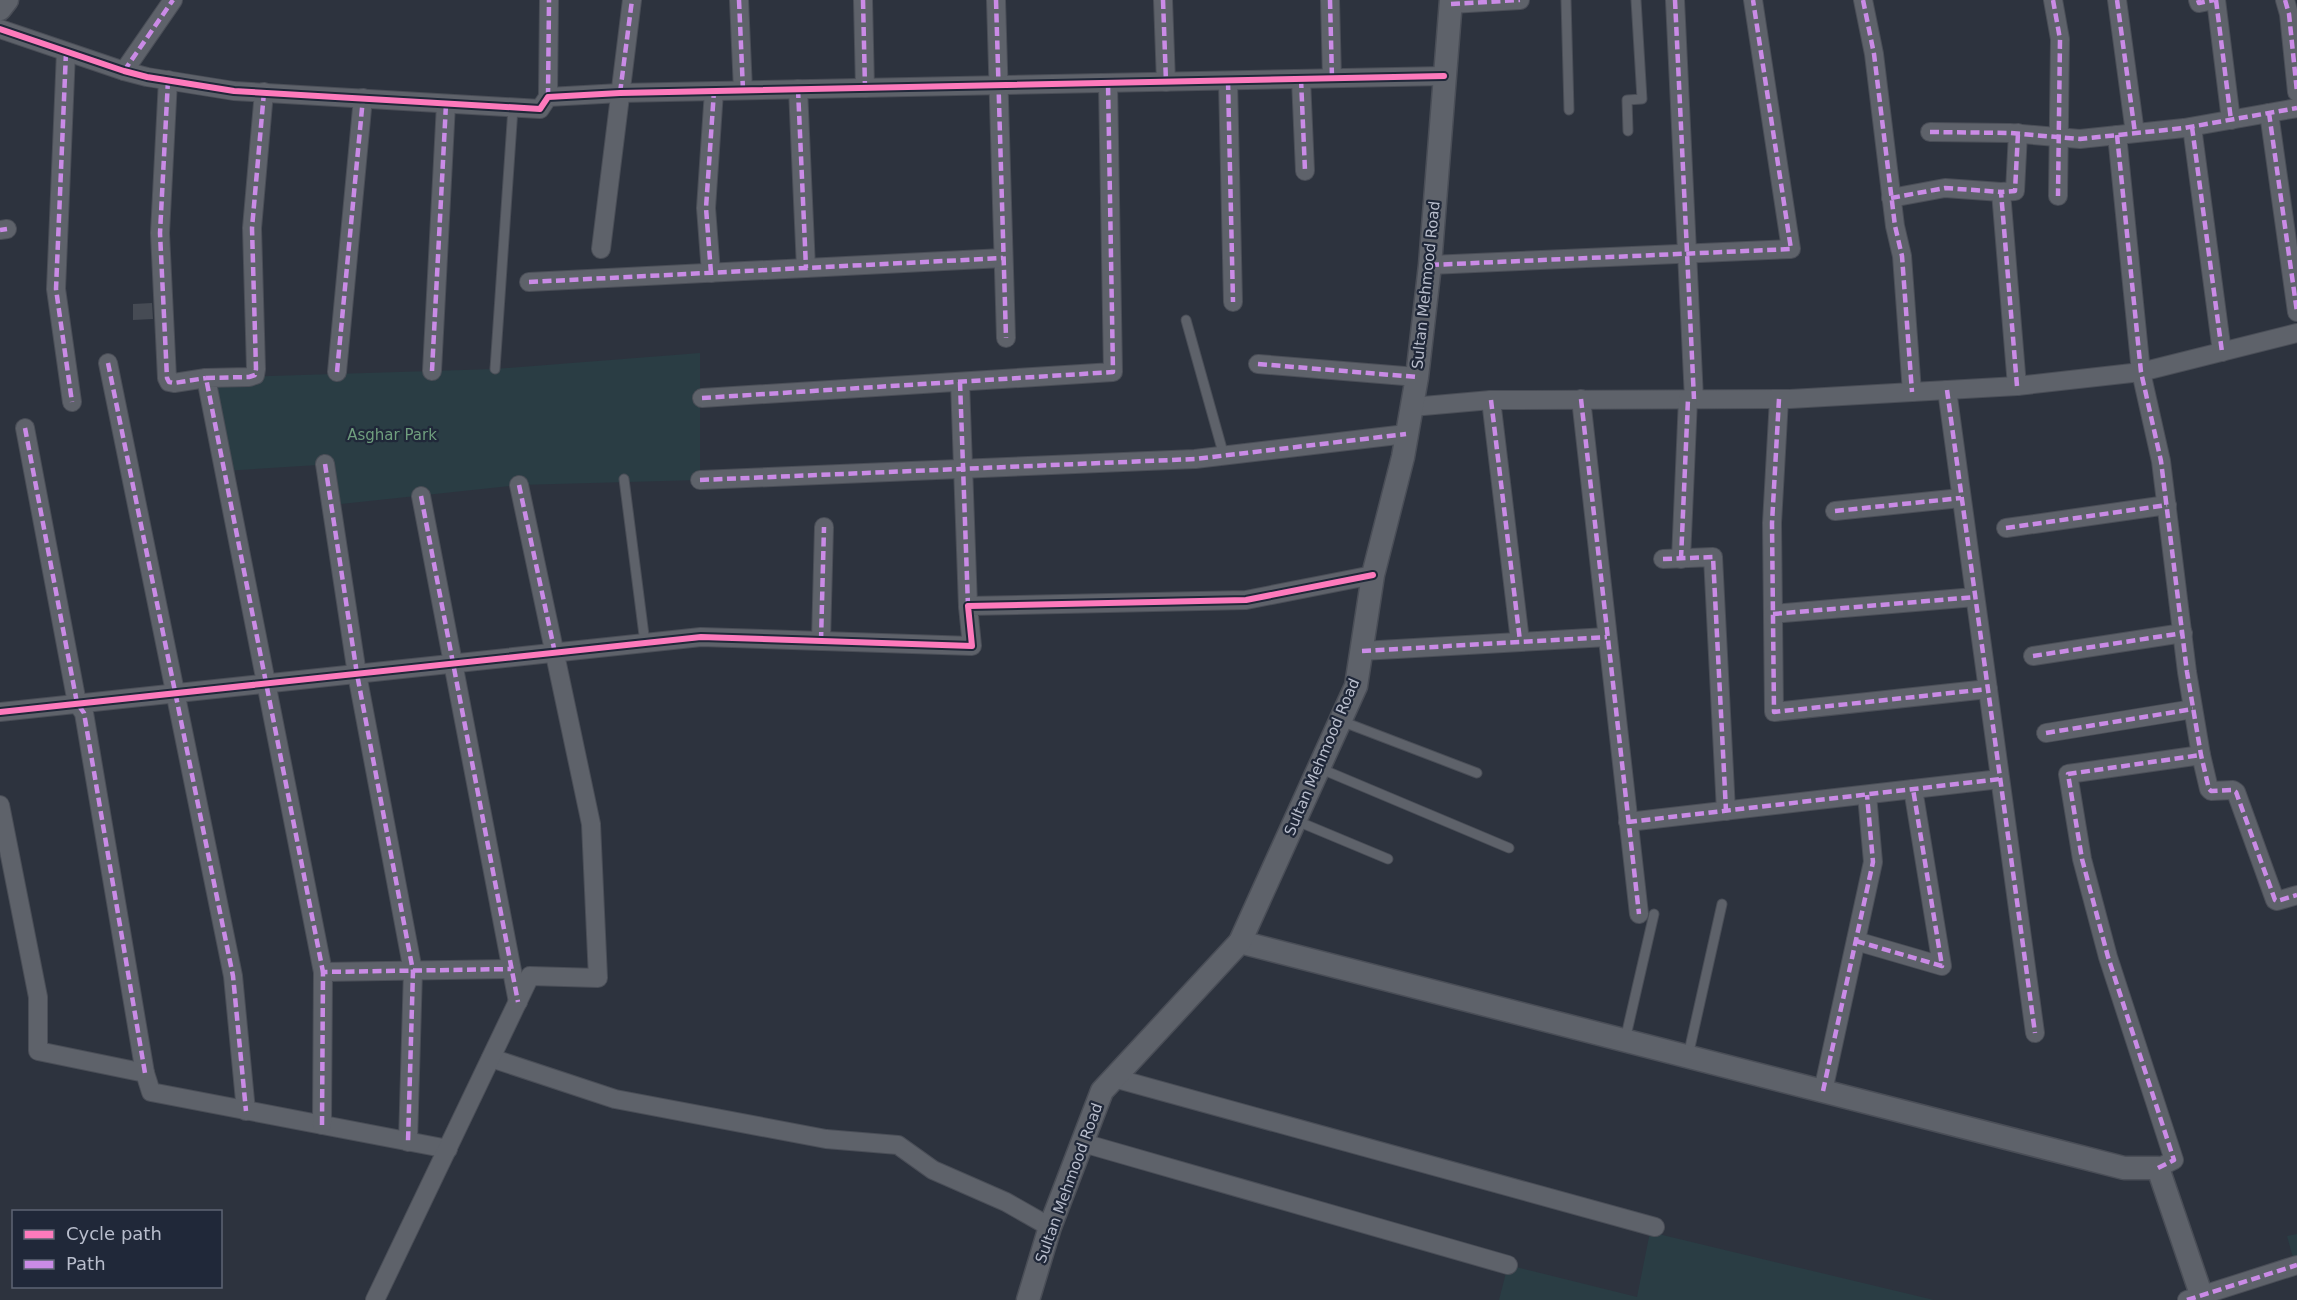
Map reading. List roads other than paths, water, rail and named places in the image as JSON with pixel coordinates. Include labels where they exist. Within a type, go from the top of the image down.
[{"type":"street","points":[[0,9],[7,0]]},
{"type":"street","points":[[124,71],[173,0]]},
{"type":"street","points":[[0,29],[124,71],[234,91],[540,109],[548,97],[549,0]]},
{"type":"street","points":[[601,249],[633,0]]},
{"type":"street","points":[[739,0],[743,90]]},
{"type":"street","points":[[863,0],[865,88]]},
{"type":"street","points":[[996,0],[1006,338]]},
{"type":"street","points":[[1163,0],[1166,82]]},
{"type":"street","points":[[1330,0],[1332,78]]},
{"type":"street","points":[[1451,2],[1520,0]]},
{"type":"street","points":[[1675,0],[1687,253],[1691,399],[1672,559],[1713,557],[1726,811]]},
{"type":"street","points":[[1430,266],[1791,249],[1754,0]]},
{"type":"street","points":[[1863,0],[1874,54],[1892,198],[1902,256],[1912,392]]},
{"type":"street","points":[[2053,0],[2060,39],[2058,196]]},
{"type":"street","points":[[2117,0],[2141,372],[2161,461],[2182,633],[2201,755],[2211,791],[2233,790],[2236,792],[2275,900],[2297,895]]},
{"type":"street","points":[[2198,0],[2199,3],[2215,0],[2231,120]]},
{"type":"street","points":[[2285,0],[2289,14],[2297,92]]},
{"type":"street","name":"Sultan Mehmood Road","points":[[1028,1300],[1050,1227],[1102,1091],[1240,942],[1356,686],[1373,575],[1403,457],[1417,377],[1430,266],[1451,2]]},
{"type":"street","points":[[66,52],[56,289],[72,402]]},
{"type":"street","points":[[548,97],[743,90],[1444,76]]},
{"type":"street","points":[[1301,79],[1305,171]]},
{"type":"street","points":[[168,80],[160,233],[167,378],[174,383],[206,378],[255,375],[252,228],[264,92]]},
{"type":"street","points":[[1228,81],[1233,302]]},
{"type":"street","points":[[702,398],[1113,372],[1108,83]]},
{"type":"street","points":[[798,89],[806,268]]},
{"type":"street","points":[[711,273],[706,208],[714,91]]},
{"type":"street","points":[[337,372],[363,98]]},
{"type":"street","points":[[432,371],[446,104]]},
{"type":"street","points":[[1930,132],[2018,134],[2080,139],[2192,127],[2297,108]]},
{"type":"street","points":[[2269,113],[2297,312]]},
{"type":"street","points":[[2192,127],[2222,352]]},
{"type":"street","points":[[1892,198],[1945,188],[2014,191],[2018,134]]},
{"type":"street","points":[[2001,192],[2017,386]]},
{"type":"street","points":[[529,282],[1003,258]]},
{"type":"street","points":[[1412,407],[1491,400],[1779,399],[2017,386],[2141,372],[2297,333]]},
{"type":"street","points":[[108,363],[233,976],[246,1111]]},
{"type":"street","points":[[1258,364],[1417,377]]},
{"type":"street","points":[[206,378],[323,972],[322,1125]]},
{"type":"street","points":[[0,712],[701,637],[972,646],[968,606],[960,382]]},
{"type":"street","points":[[1947,390],[2035,1034]]},
{"type":"street","points":[[1581,399],[1628,822],[1647,914]]},
{"type":"street","points":[[1779,399],[1772,523],[1774,712],[1988,689]]},
{"type":"street","points":[[1491,400],[1520,641]]},
{"type":"street","points":[[25,428],[77,703],[84,713],[151,1092],[448,1149]]},
{"type":"street","points":[[700,480],[1183,459],[1406,434]]},
{"type":"street","points":[[325,464],[357,674],[413,970],[408,1142]]},
{"type":"street","points":[[375,1300],[530,976],[598,978],[591,824],[519,485]]},
{"type":"street","points":[[421,495],[518,1002]]},
{"type":"street","points":[[1835,511],[1961,498]]},
{"type":"street","points":[[2006,528],[2166,506]]},
{"type":"street","points":[[821,641],[824,527]]},
{"type":"street","points":[[968,606],[1246,600],[1373,575]]},
{"type":"street","points":[[1773,614],[1975,597]]},
{"type":"street","points":[[2033,656],[2182,633]]},
{"type":"street","points":[[1362,651],[1607,637]]},
{"type":"street","points":[[2046,733],[2193,709]]},
{"type":"street","points":[[1240,942],[2124,1168],[2158,1168],[2174,1160],[2108,957],[2082,859],[2068,774],[2201,755]]},
{"type":"street","points":[[1628,822],[2000,779]]},
{"type":"street","points":[[1856,941],[1942,966],[1914,789]]},
{"type":"street","points":[[1822,1091],[1873,862],[1867,795]]},
{"type":"street","points":[[0,805],[38,997],[38,1051],[146,1073]]},
{"type":"street","points":[[323,972],[511,969]]},
{"type":"street","points":[[491,1058],[615,1099],[826,1139],[898,1145],[933,1170],[1006,1202],[1050,1227]]},
{"type":"street","points":[[1114,1078],[1655,1227]]},
{"type":"street","points":[[1083,1143],[1508,1265]]},
{"type":"street","points":[[2158,1168],[2197,1299],[2297,1265]]},
{"type":"lane","points":[[1566,0],[1569,110]]},
{"type":"lane","points":[[1628,131],[1627,100],[1642,99],[1636,0]]},
{"type":"lane","points":[[495,369],[513,108]]},
{"type":"lane","points":[[1186,320],[1224,456]]},
{"type":"lane","points":[[624,479],[645,643]]},
{"type":"lane","points":[[1341,721],[1477,773]]},
{"type":"lane","points":[[1319,768],[1509,848]]},
{"type":"lane","points":[[1296,820],[1388,859]]},
{"type":"lane","points":[[1688,1056],[1722,903]]},
{"type":"lane","points":[[1625,1040],[1647,914]]},
{"type":"park label","name":"Asghar Park","points":[[392,435]]}]
